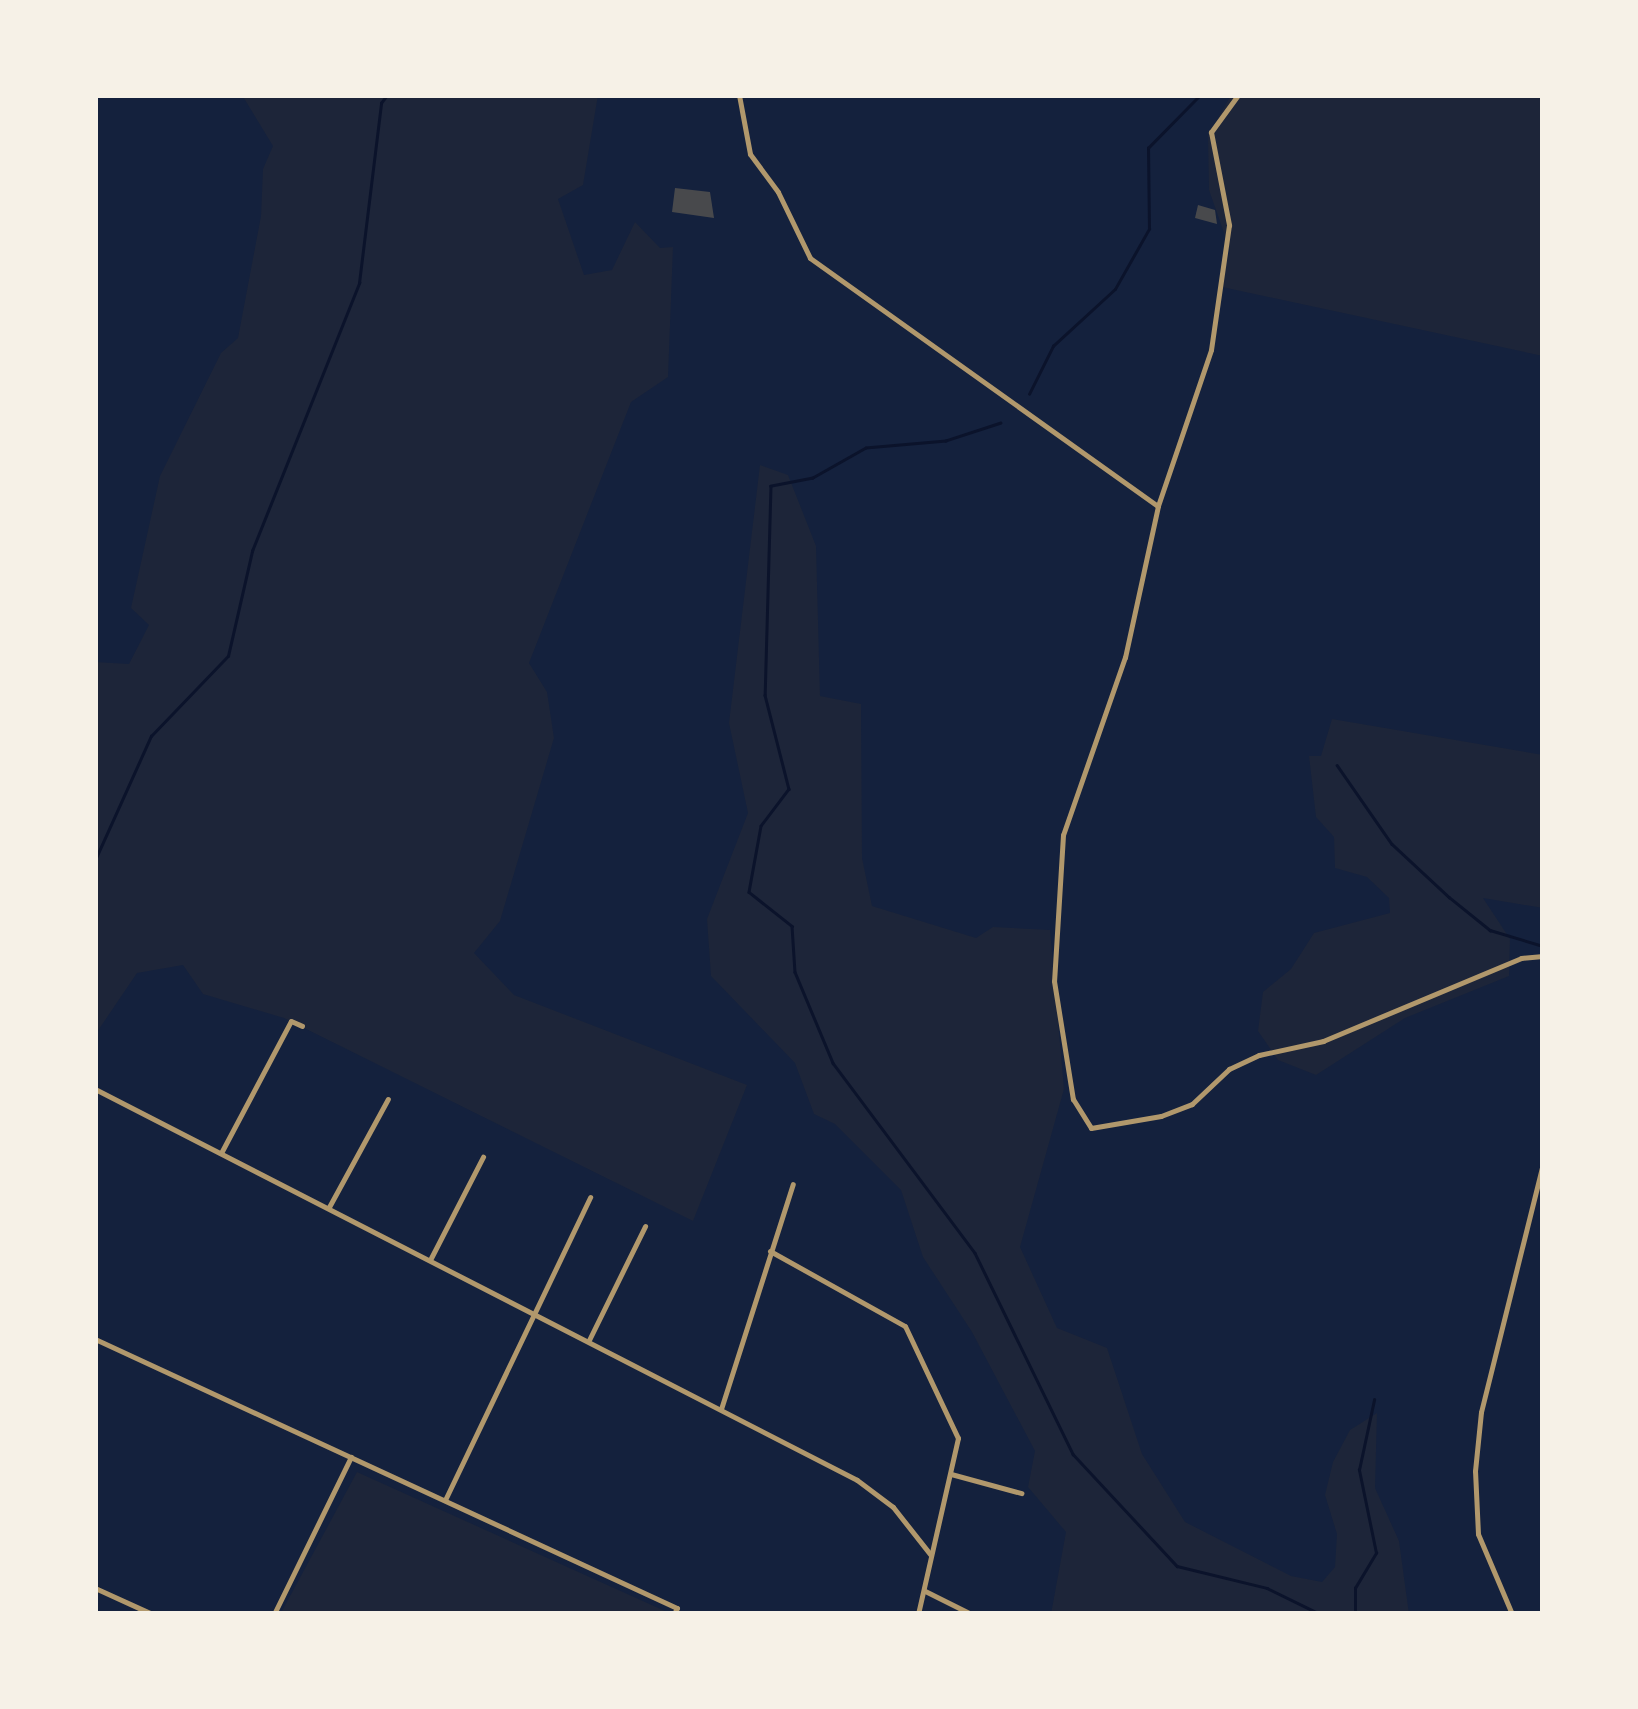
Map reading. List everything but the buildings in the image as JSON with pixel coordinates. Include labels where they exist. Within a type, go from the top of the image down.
[{"type":"street","points":[[739,95],[750,154],[778,192],[810,258],[1158,506]]},
{"type":"street","points":[[1238,95],[1211,132],[1229,226],[1211,350],[1158,506],[1125,657],[1063,835],[1054,981],[1081,1120],[1109,1129],[1160,1116],[1192,1104],[1229,1069],[1259,1055],[1323,1041],[1521,958],[1543,956]]},
{"type":"street","points":[[221,1153],[291,1021],[302,1026]]},
{"type":"street","points":[[95,1090],[431,1258],[857,1480],[893,1507],[930,1554]]},
{"type":"street","points":[[329,1207],[388,1098]]},
{"type":"street","points":[[431,1258],[484,1157]]},
{"type":"street","points":[[1512,1614],[1478,1534],[1476,1463],[1480,1412],[1543,1162]]},
{"type":"street","points":[[721,1408],[793,1184]]},
{"type":"street","points":[[445,1500],[532,1310],[590,1196]]},
{"type":"street","points":[[589,1340],[645,1226]]},
{"type":"street","points":[[770,1251],[905,1326],[958,1438],[918,1614]]},
{"type":"street","points":[[95,1338],[677,1608],[674,1614]]},
{"type":"street","points":[[274,1614],[351,1457]]},
{"type":"street","points":[[951,1474],[1021,1493]]},
{"type":"street","points":[[95,1588],[152,1614]]},
{"type":"street","points":[[924,1590],[971,1614]]},
{"type":"shaded area","points":[[242,95],[598,95],[583,185],[558,199],[584,275],[612,270],[635,222],[660,248],[673,247],[668,377],[631,402],[529,663],[547,692],[554,738],[500,921],[474,953],[514,995],[747,1085],[693,1221],[284,1018],[203,994],[183,965],[137,973],[95,1035],[95,662],[129,664],[149,625],[131,608],[160,476],[221,353],[238,338],[261,216],[263,169],[273,146]]},
{"type":"shaded area","points":[[1231,95],[1543,95],[1543,356],[1222,287],[1219,292],[1230,250],[1209,190],[1208,136]]},
{"type":"shaded area","points":[[760,465],[788,475],[816,546],[820,696],[861,704],[862,858],[872,906],[976,938],[993,927],[1050,930],[1064,1089],[1020,1247],[1057,1328],[1107,1348],[1142,1454],[1185,1522],[1291,1576],[1322,1582],[1335,1567],[1337,1534],[1325,1495],[1333,1462],[1350,1430],[1377,1413],[1375,1488],[1399,1541],[1409,1614],[1051,1614],[1066,1532],[1028,1487],[1035,1451],[972,1332],[923,1257],[901,1190],[835,1124],[814,1114],[795,1063],[711,976],[707,919],[748,813],[729,723]]},
{"type":"shaded area","points":[[1332,719],[1543,755],[1543,908],[1483,898],[1510,939],[1509,976],[1405,1018],[1316,1075],[1278,1060],[1258,1031],[1263,992],[1291,969],[1314,933],[1390,913],[1389,898],[1367,877],[1335,868],[1334,837],[1316,817],[1309,756],[1321,756]]},
{"type":"shaded area","points":[[357,1472],[665,1611],[282,1611]]},
{"type":"waterway","points":[[95,860],[151,736],[228,656],[252,551],[359,283],[381,103],[387,95]]},
{"type":"waterway","points":[[1029,394],[1053,346],[1115,289],[1149,229],[1148,148],[1200,95]]},
{"type":"waterway","points":[[1001,423],[946,441],[866,448],[813,478],[771,486],[765,695],[789,789],[761,826],[749,892],[792,926],[795,972],[833,1063],[975,1253],[1073,1454],[1177,1566],[1267,1588],[1320,1614]]},
{"type":"waterway","points":[[1337,765],[1392,844],[1449,897],[1490,930],[1543,946]]},
{"type":"waterway","points":[[1355,1614],[1355,1588],[1376,1553],[1359,1470],[1374,1400]]}]
